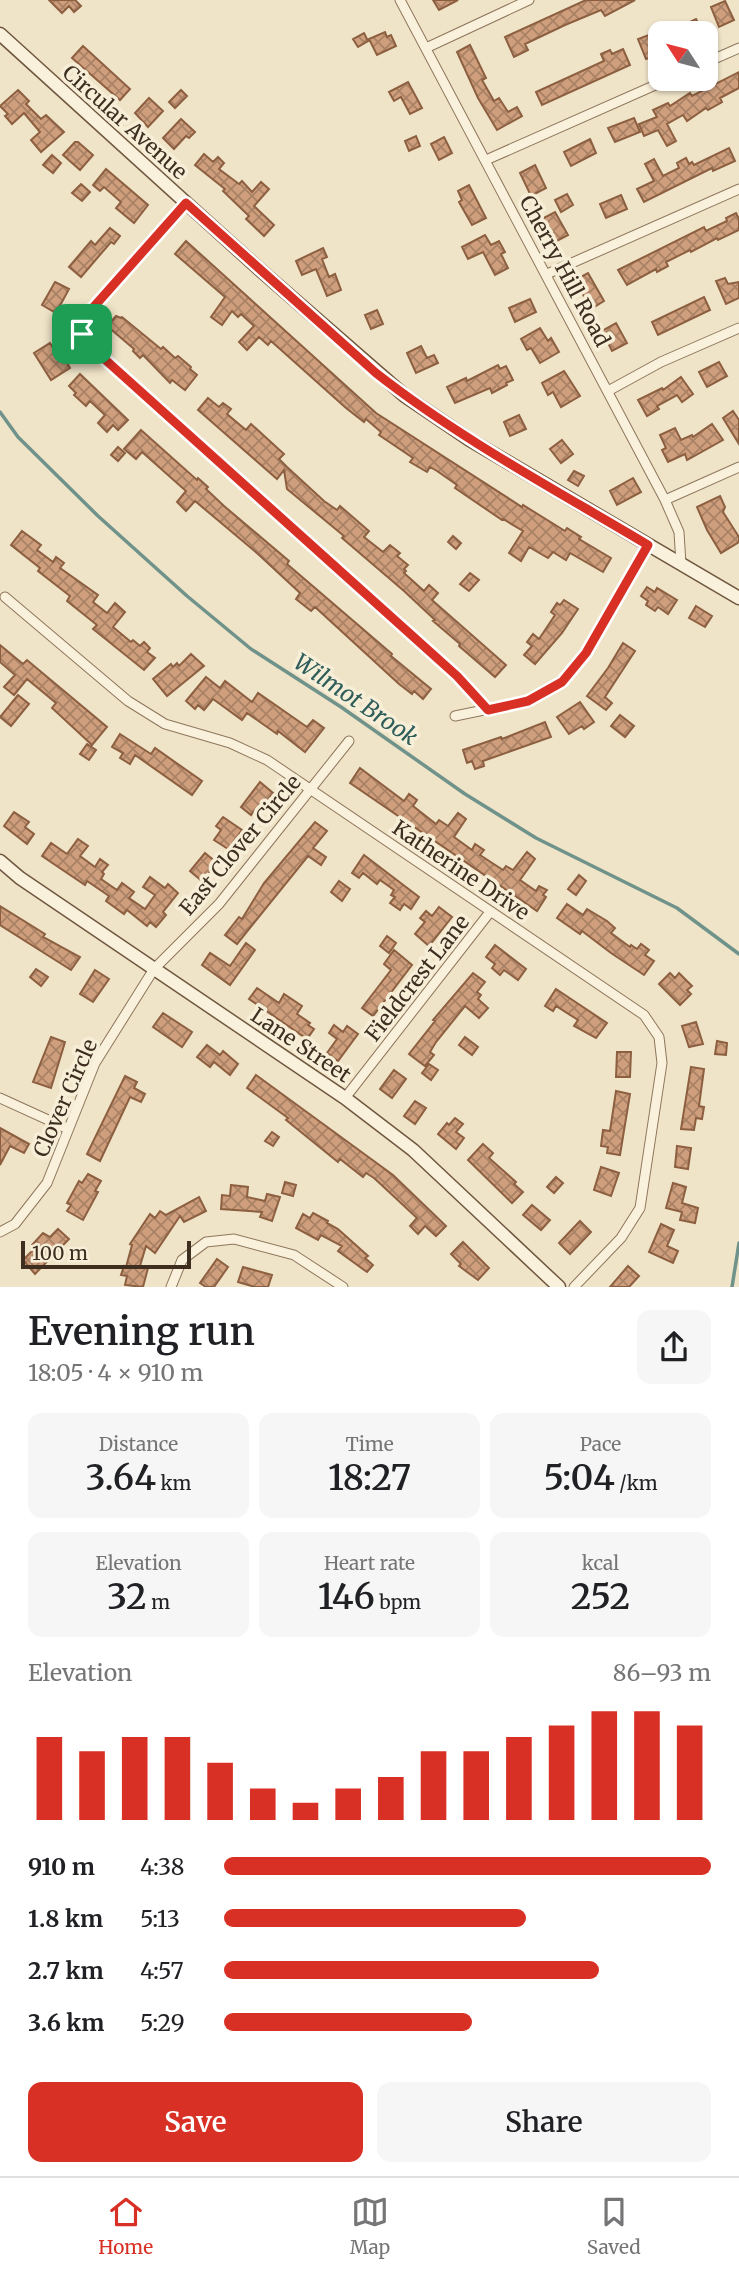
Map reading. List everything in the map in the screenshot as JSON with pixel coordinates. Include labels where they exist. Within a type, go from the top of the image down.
[{"type":"main road","name":"Circular Avenue","points":[[0,34],[376,373],[405,396],[470,440],[739,598]]},
{"type":"main road","name":"Lane Street","points":[[0,861],[345,1098],[413,1150],[559,1287]]},
{"type":"street","name":"Cherry Hill Road","points":[[400,0],[665,500],[679,531],[681,564]]},
{"type":"street","points":[[426,48],[529,0]]},
{"type":"street","points":[[718,57],[739,48]]},
{"type":"street","points":[[486,160],[648,88]]},
{"type":"street","points":[[547,274],[739,189]]},
{"type":"street","points":[[186,203],[83,319],[82,334],[90,346],[457,676],[488,710]]},
{"type":"street","points":[[608,391],[661,362],[739,328]]},
{"type":"street","points":[[665,500],[739,467]]},
{"type":"street","points":[[455,716],[528,701],[562,682],[586,653],[648,545]]},
{"type":"street","name":"Katherine Drive","points":[[5,597],[128,701],[165,724],[230,743],[267,760],[644,1015],[659,1037],[662,1063],[640,1208],[621,1238],[574,1287]]},
{"type":"street","name":"East Clover Circle","points":[[154,969],[219,904],[349,741]]},
{"type":"street","name":"Fieldcrest Lane","points":[[345,1098],[491,912]]},
{"type":"street","name":"Clover Circle","points":[[0,1232],[15,1224],[47,1183],[95,1063],[154,969]]},
{"type":"street","points":[[0,1098],[68,1129]]},
{"type":"street","points":[[171,1287],[181,1260],[206,1242],[234,1239],[295,1255],[343,1287]]},
{"type":"building","points":[[49,0],[75,0],[81,6],[74,12],[69,6],[62,13]]},
{"type":"building","points":[[433,0],[458,0],[439,10]]},
{"type":"building","points":[[586,0],[635,0],[605,16],[601,10],[565,25],[525,44],[528,50],[514,57],[505,37]]},
{"type":"building","points":[[725,1],[734,20],[719,27],[711,7]]},
{"type":"building","points":[[385,32],[387,37],[391,35],[396,46],[377,55],[369,39]]},
{"type":"building","points":[[364,33],[368,41],[358,47],[353,39]]},
{"type":"building","points":[[648,35],[648,58],[646,59],[638,39]]},
{"type":"building","points":[[470,45],[486,78],[482,80],[494,101],[499,98],[508,112],[517,107],[522,116],[497,130],[478,98],[457,52]]},
{"type":"building","points":[[83,46],[130,89],[120,100],[72,58]]},
{"type":"building","points":[[623,49],[630,65],[542,105],[536,92],[604,61],[601,54],[610,50],[612,54]]},
{"type":"building","points":[[739,72],[739,88],[720,98],[722,102],[708,110],[706,108],[687,121],[683,115],[667,124],[676,141],[667,146],[658,130],[644,136],[639,124],[657,117],[653,110],[668,103],[670,106],[690,93],[692,96],[702,91],[718,91],[718,83]]},
{"type":"building","points":[[408,82],[422,108],[410,114],[401,97],[394,101],[389,92]]},
{"type":"building","points":[[18,90],[29,101],[26,104],[41,119],[46,115],[64,132],[41,152],[31,140],[40,132],[24,113],[12,124],[5,116],[8,114],[0,106]]},
{"type":"building","points":[[181,90],[187,96],[175,108],[169,102]]},
{"type":"building","points":[[149,98],[163,111],[148,127],[135,113]]},
{"type":"building","points":[[634,118],[640,132],[615,142],[608,128]]},
{"type":"building","points":[[181,119],[195,132],[189,138],[186,136],[174,149],[163,138]]},
{"type":"building","points":[[416,136],[420,146],[409,151],[405,141]]},
{"type":"building","points":[[444,137],[452,153],[439,160],[431,144]]},
{"type":"building","points":[[590,139],[596,153],[571,166],[564,152]]},
{"type":"building","points":[[75,142],[93,155],[80,170],[63,155]]},
{"type":"building","points":[[729,148],[735,161],[713,171],[712,168],[644,202],[637,189],[654,181],[645,164],[654,159],[663,176],[679,168],[677,163],[686,158],[689,164],[692,162],[694,165]]},
{"type":"building","points":[[204,154],[213,162],[218,157],[224,163],[219,169],[239,184],[242,181],[252,192],[261,182],[269,189],[254,206],[274,225],[264,236],[246,219],[249,216],[223,191],[225,189],[195,165]]},
{"type":"building","points":[[52,155],[61,163],[53,173],[43,165]]},
{"type":"building","points":[[535,165],[546,188],[531,196],[520,173]]},
{"type":"building","points":[[106,169],[148,205],[134,223],[116,208],[121,202],[104,187],[100,191],[93,185]]},
{"type":"building","points":[[81,184],[90,192],[82,201],[72,193]]},
{"type":"building","points":[[469,185],[486,218],[472,225],[459,202],[462,200],[458,191]]},
{"type":"building","points":[[567,194],[573,205],[561,212],[555,200]]},
{"type":"building","points":[[621,195],[627,209],[606,218],[600,204]]},
{"type":"building","points":[[555,212],[568,235],[553,243],[540,220]]},
{"type":"building","points":[[736,213],[739,230],[666,262],[668,266],[657,272],[656,269],[627,285],[618,270],[704,227],[706,231],[727,221],[726,218]]},
{"type":"building","points":[[110,228],[120,236],[114,244],[111,242],[81,277],[69,267],[91,241],[95,245]]},
{"type":"building","points":[[485,235],[491,245],[499,241],[505,252],[501,254],[508,268],[495,275],[483,252],[468,259],[462,247]]},
{"type":"building","points":[[186,241],[376,413],[522,507],[523,505],[565,531],[567,528],[581,537],[579,539],[611,558],[603,572],[570,553],[566,560],[553,552],[548,558],[529,547],[521,561],[509,553],[523,531],[455,488],[457,485],[437,471],[430,467],[427,472],[410,462],[413,458],[379,435],[381,432],[366,419],[364,422],[346,408],[271,341],[268,345],[259,337],[247,350],[239,342],[254,326],[241,314],[238,317],[232,311],[222,325],[211,317],[225,297],[175,254]]},
{"type":"building","points":[[323,248],[327,257],[322,259],[329,277],[335,274],[341,290],[327,296],[316,269],[302,275],[296,261]]},
{"type":"building","points":[[588,273],[604,301],[591,309],[575,280]]},
{"type":"building","points":[[725,278],[728,284],[739,282],[739,298],[726,304],[716,281]]},
{"type":"building","points":[[55,282],[69,289],[56,313],[42,305]]},
{"type":"building","points":[[704,297],[710,310],[658,335],[652,322]]},
{"type":"building","points":[[530,299],[536,312],[515,322],[509,308]]},
{"type":"building","points":[[377,310],[383,324],[371,329],[365,315]]},
{"type":"building","points":[[116,316],[122,317],[161,349],[163,347],[175,358],[178,356],[191,367],[197,375],[185,390],[172,380],[170,383],[143,355],[140,358],[134,349],[107,326]]},
{"type":"building","points":[[616,323],[627,343],[612,351],[602,331]]},
{"type":"building","points":[[540,328],[548,341],[551,338],[559,352],[540,363],[531,348],[527,350],[521,339]]},
{"type":"building","points":[[50,343],[60,360],[64,358],[70,368],[51,380],[34,353]]},
{"type":"building","points":[[421,346],[427,358],[434,355],[438,363],[416,373],[407,353]]},
{"type":"building","points":[[719,362],[727,376],[707,387],[699,372]]},
{"type":"building","points":[[498,365],[500,369],[506,366],[513,380],[492,393],[490,388],[455,403],[447,387],[466,378],[467,381]]},
{"type":"building","points":[[564,371],[580,396],[561,407],[553,392],[548,395],[542,383]]},
{"type":"building","points":[[80,374],[128,420],[118,430],[113,425],[107,432],[98,423],[105,415],[90,401],[86,406],[74,395],[76,393],[69,386]]},
{"type":"building","points":[[681,377],[693,394],[682,402],[677,395],[657,406],[659,409],[647,416],[638,400],[662,388],[663,390]]},
{"type":"building","points":[[208,398],[219,407],[223,403],[231,409],[227,414],[246,430],[251,424],[284,454],[279,459],[324,501],[337,510],[340,506],[369,531],[364,537],[383,552],[390,545],[400,553],[397,556],[408,565],[404,573],[424,591],[429,585],[438,593],[432,600],[506,665],[495,677],[459,646],[460,644],[404,591],[342,538],[344,536],[287,489],[284,470],[277,479],[198,410]]},
{"type":"building","points":[[733,411],[739,420],[739,444],[723,418]]},
{"type":"building","points":[[519,415],[526,429],[510,436],[504,422]]},
{"type":"building","points":[[712,424],[723,440],[687,460],[685,454],[668,462],[662,450],[666,448],[660,435],[675,428],[681,440],[692,435],[693,437]]},
{"type":"building","points":[[141,430],[289,561],[287,564],[431,689],[423,699],[399,684],[315,607],[311,611],[296,599],[300,593],[195,501],[186,511],[177,502],[186,491],[142,452],[136,459],[124,449]]},
{"type":"building","points":[[562,440],[573,454],[561,463],[550,449]]},
{"type":"building","points":[[118,447],[125,453],[118,461],[111,455]]},
{"type":"building","points":[[574,471],[584,476],[578,486],[568,480]]},
{"type":"building","points":[[633,478],[641,492],[617,505],[610,491]]},
{"type":"building","points":[[720,496],[725,507],[723,512],[739,537],[739,542],[721,553],[697,507]]},
{"type":"building","points":[[22,531],[41,545],[37,550],[53,562],[56,557],[64,563],[60,568],[98,595],[93,602],[107,613],[115,603],[125,612],[113,627],[131,642],[133,640],[140,646],[144,642],[150,648],[147,652],[155,658],[144,670],[93,629],[97,625],[67,601],[70,596],[11,545]]},
{"type":"building","points":[[453,536],[461,543],[456,549],[448,542]]},
{"type":"building","points":[[470,573],[479,580],[469,591],[460,584]]},
{"type":"building","points":[[647,587],[655,592],[657,588],[677,600],[668,614],[658,607],[655,611],[646,605],[648,601],[641,596]]},
{"type":"building","points":[[564,600],[578,609],[562,633],[535,664],[524,655],[532,646],[527,642],[533,634],[539,639],[555,615],[551,612],[557,603],[560,605]]},
{"type":"building","points":[[696,606],[712,616],[705,627],[689,618]]},
{"type":"building","points":[[623,643],[635,651],[605,697],[612,703],[606,710],[587,696]]},
{"type":"building","points":[[0,645],[23,664],[27,660],[107,727],[92,745],[52,708],[56,703],[27,679],[14,695],[4,687],[15,675],[0,662]]},
{"type":"building","points":[[191,654],[204,666],[167,696],[153,679],[171,664],[173,667],[177,663],[179,666]]},
{"type":"building","points":[[206,677],[220,688],[225,681],[252,702],[258,693],[307,727],[313,720],[324,728],[305,752],[278,731],[277,734],[247,713],[242,720],[213,699],[204,710],[198,705],[195,709],[186,701]]},
{"type":"building","points":[[18,695],[29,704],[11,726],[0,717]]},
{"type":"building","points":[[580,702],[594,722],[569,734],[557,717]]},
{"type":"building","points":[[620,715],[634,726],[625,737],[611,726]]},
{"type":"building","points":[[545,722],[551,737],[483,761],[484,766],[475,769],[472,761],[467,763],[463,750],[501,737],[502,739]]},
{"type":"building","points":[[120,734],[151,754],[155,748],[202,781],[192,795],[135,755],[130,764],[120,758],[123,753],[112,747]]},
{"type":"building","points":[[87,744],[96,750],[89,760],[80,754]]},
{"type":"building","points":[[360,768],[404,801],[409,794],[417,800],[413,806],[436,824],[439,820],[448,826],[458,813],[466,819],[454,837],[472,850],[475,844],[484,850],[480,855],[503,870],[506,866],[513,870],[527,852],[535,859],[520,880],[536,891],[539,886],[547,890],[543,895],[546,897],[537,911],[350,783]]},
{"type":"building","points":[[260,782],[273,793],[258,812],[255,810],[251,815],[241,807]]},
{"type":"building","points":[[14,812],[29,822],[25,827],[34,834],[27,844],[4,826]]},
{"type":"building","points":[[223,817],[242,830],[228,849],[214,840],[221,830],[216,826]]},
{"type":"building","points":[[315,822],[327,831],[313,848],[326,857],[321,865],[308,856],[237,944],[225,935],[239,917],[242,919],[264,883]]},
{"type":"building","points":[[78,839],[88,846],[80,856],[95,867],[100,859],[108,865],[102,872],[104,874],[101,879],[117,890],[122,883],[134,892],[129,898],[145,909],[155,895],[143,887],[150,877],[165,888],[168,884],[178,893],[163,912],[166,915],[156,927],[150,922],[147,926],[127,910],[124,914],[106,901],[109,896],[87,881],[85,885],[42,856],[51,843],[67,854]]},
{"type":"building","points":[[205,853],[217,863],[202,881],[190,871]]},
{"type":"building","points":[[364,855],[419,897],[411,909],[404,904],[400,910],[390,903],[395,897],[391,895],[394,890],[380,880],[377,884],[363,873],[359,878],[352,873]]},
{"type":"building","points":[[579,875],[586,881],[576,895],[568,889]]},
{"type":"building","points":[[339,881],[350,889],[342,901],[331,892]]},
{"type":"building","points":[[567,904],[583,915],[587,909],[607,921],[615,928],[611,933],[630,947],[631,945],[637,949],[641,944],[649,950],[645,955],[654,961],[644,975],[582,931],[580,934],[557,918]]},
{"type":"building","points":[[0,906],[45,934],[43,937],[80,957],[71,970],[0,925]]},
{"type":"building","points":[[439,907],[452,917],[429,946],[415,934],[425,922],[420,918],[426,911],[432,916]]},
{"type":"building","points":[[387,936],[396,943],[389,953],[380,946]]},
{"type":"building","points":[[246,943],[255,950],[230,985],[202,965],[210,953],[230,966]]},
{"type":"building","points":[[495,945],[526,969],[518,980],[504,970],[500,975],[492,968],[495,964],[486,957]]},
{"type":"building","points":[[394,950],[412,965],[373,1016],[362,1008],[391,970],[384,964]]},
{"type":"building","points":[[36,969],[48,977],[41,986],[30,977]]},
{"type":"building","points":[[95,970],[109,979],[93,1002],[80,994]]},
{"type":"building","points":[[473,973],[485,982],[477,992],[481,995],[478,999],[488,1008],[479,1018],[465,1006],[436,1042],[430,1052],[434,1055],[425,1066],[409,1054],[435,1021],[433,1020]]},
{"type":"building","points":[[670,973],[675,978],[679,973],[692,986],[687,990],[691,994],[680,1005],[659,984]]},
{"type":"building","points":[[257,988],[279,1003],[284,994],[302,1006],[297,1014],[314,1029],[307,1039],[249,999]]},
{"type":"building","points":[[556,989],[607,1023],[596,1038],[574,1026],[578,1020],[556,1006],[553,1011],[545,1006]]},
{"type":"building","points":[[163,1013],[192,1032],[182,1047],[153,1027]]},
{"type":"building","points":[[696,1022],[703,1044],[689,1047],[682,1026]]},
{"type":"building","points":[[334,1025],[343,1032],[347,1026],[358,1034],[338,1061],[327,1053],[337,1039],[329,1033]]},
{"type":"building","points":[[51,1037],[65,1042],[51,1088],[33,1082]]},
{"type":"building","points":[[465,1037],[478,1047],[472,1055],[459,1045]]},
{"type":"building","points":[[717,1041],[727,1043],[726,1055],[715,1054]]},
{"type":"building","points":[[207,1045],[220,1055],[223,1051],[238,1064],[230,1075],[214,1062],[210,1067],[197,1057]]},
{"type":"building","points":[[617,1052],[631,1052],[630,1077],[616,1077]]},
{"type":"building","points":[[429,1064],[438,1070],[431,1080],[422,1073]]},
{"type":"building","points":[[691,1067],[704,1069],[699,1106],[704,1107],[702,1119],[696,1118],[694,1130],[681,1129]]},
{"type":"building","points":[[394,1070],[406,1079],[392,1098],[380,1089]]},
{"type":"building","points":[[256,1075],[393,1175],[446,1226],[436,1236],[425,1226],[418,1234],[410,1226],[417,1218],[374,1178],[366,1173],[363,1177],[340,1159],[338,1162],[286,1120],[288,1118],[247,1088]]},
{"type":"building","points":[[125,1076],[137,1082],[134,1088],[145,1094],[141,1102],[130,1097],[100,1161],[87,1154]]},
{"type":"building","points":[[616,1091],[630,1094],[620,1155],[607,1153],[608,1147],[601,1146],[603,1130],[610,1131]]},
{"type":"building","points":[[415,1101],[426,1108],[415,1124],[404,1116]]},
{"type":"building","points":[[455,1118],[463,1124],[456,1132],[464,1138],[456,1149],[438,1134]]},
{"type":"building","points":[[0,1128],[29,1144],[24,1153],[10,1146],[0,1165]]},
{"type":"building","points":[[272,1132],[279,1137],[273,1146],[265,1141]]},
{"type":"building","points":[[483,1144],[493,1153],[489,1158],[516,1182],[514,1184],[523,1192],[512,1203],[468,1160]]},
{"type":"building","points":[[677,1146],[691,1148],[688,1169],[675,1167]]},
{"type":"building","points":[[601,1167],[619,1173],[611,1196],[594,1190]]},
{"type":"building","points":[[88,1174],[101,1181],[83,1220],[67,1211],[71,1205],[67,1203],[79,1181],[82,1183]]},
{"type":"building","points":[[556,1177],[563,1183],[554,1193],[547,1187]]},
{"type":"building","points":[[285,1182],[296,1185],[293,1196],[282,1193]]},
{"type":"building","points":[[673,1183],[686,1187],[682,1203],[698,1208],[695,1223],[680,1220],[682,1212],[666,1208]]},
{"type":"building","points":[[231,1185],[248,1187],[247,1197],[265,1201],[267,1194],[280,1197],[272,1221],[260,1217],[262,1212],[221,1209],[222,1195],[230,1196]]},
{"type":"building","points":[[199,1197],[206,1211],[184,1222],[180,1216],[155,1253],[146,1246],[140,1266],[148,1268],[143,1287],[125,1285],[127,1276],[121,1275],[124,1266],[126,1267],[132,1245],[130,1244],[150,1214],[155,1218],[160,1211],[166,1215]]},
{"type":"building","points":[[532,1205],[550,1220],[541,1230],[523,1215]]},
{"type":"building","points":[[313,1213],[328,1221],[327,1223],[338,1229],[368,1256],[365,1258],[373,1265],[367,1272],[338,1251],[342,1246],[321,1235],[318,1240],[296,1228],[303,1214],[310,1218]]},
{"type":"building","points":[[580,1221],[591,1232],[570,1254],[559,1243]]},
{"type":"building","points":[[661,1224],[674,1230],[667,1246],[678,1251],[673,1263],[649,1252]]},
{"type":"building","points":[[58,1229],[69,1239],[35,1274],[23,1260],[35,1248],[32,1245],[43,1233],[50,1237]]},
{"type":"building","points":[[463,1242],[489,1268],[478,1280],[459,1266],[461,1264],[451,1254]]},
{"type":"building","points":[[217,1259],[228,1267],[214,1287],[206,1287],[200,1283]]},
{"type":"building","points":[[628,1266],[639,1276],[629,1287],[610,1287]]},
{"type":"building","points":[[243,1267],[272,1275],[268,1287],[255,1287],[238,1282]]},
{"type":"waterway","name":"Wilmot Brook","points":[[0,412],[18,437],[98,516],[251,649],[341,707],[465,794],[536,838],[677,908],[739,954]]},
{"type":"waterway","name":"Wilmot Brook","points":[[732,1287],[739,1243]]},
{"type":"route","points":[[186,203],[405,396],[470,440],[648,545],[586,653],[562,682],[528,701],[488,710],[457,676],[90,346],[82,334],[83,319],[186,203]]}]
